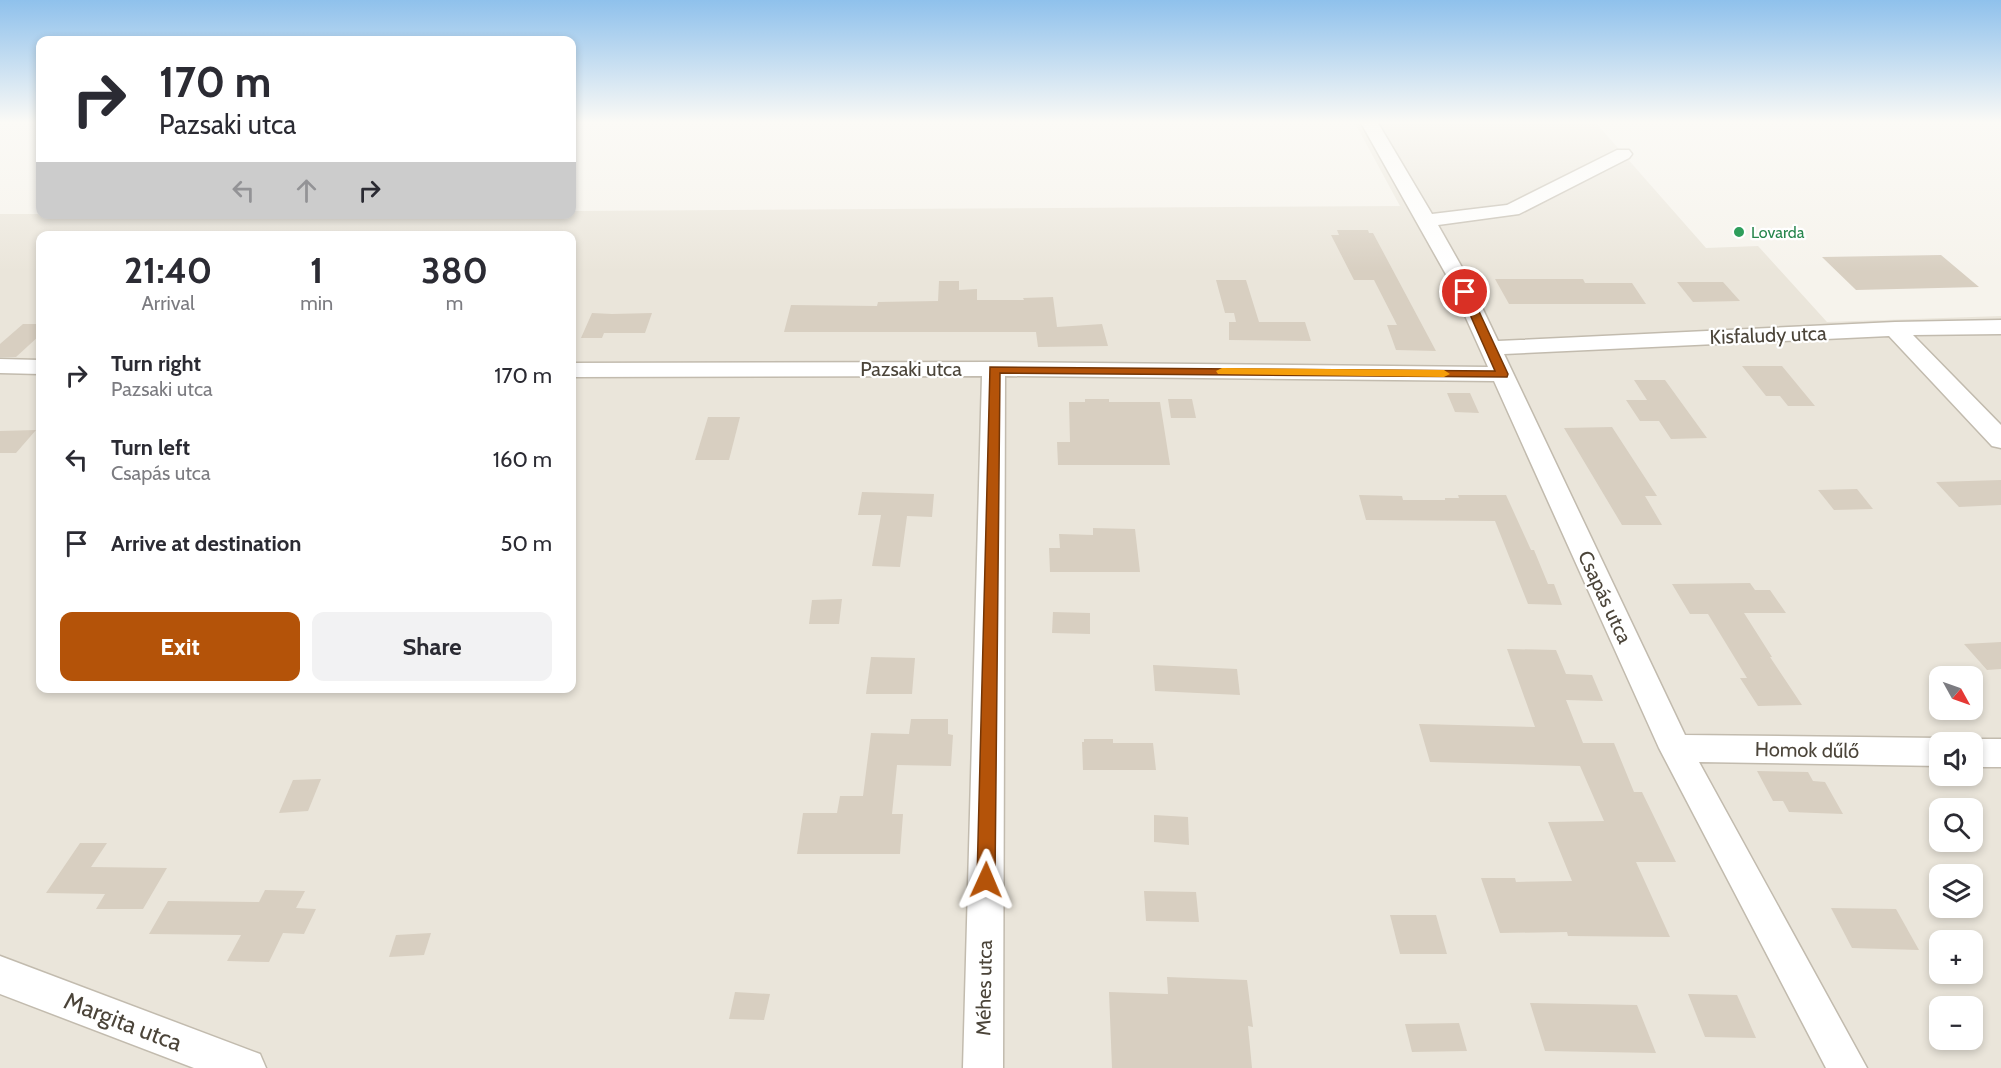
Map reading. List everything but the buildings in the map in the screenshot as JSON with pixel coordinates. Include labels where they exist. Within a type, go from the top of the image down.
[{"type":"street","name":"Csapás utca","points":[[1398,173],[1479,321],[1675,748],[1847,1068]]},
{"type":"street","points":[[1426,221],[1512,210],[1586,173]]},
{"type":"street","name":"Kisfaludy utca","points":[[1479,321],[1534,345]]},
{"type":"street","name":"Kisfaludy utca","points":[[1497,361],[1534,345],[1896,329],[2001,327]]},
{"type":"street","points":[[1896,329],[2001,440]]},
{"type":"street","name":"Pazsaki utca","points":[[576,370],[994,369],[1497,361]]},
{"type":"street","points":[[0,366],[36,367]]},
{"type":"street","name":"Méhes utca","points":[[983,1068],[994,369]]},
{"type":"street","name":"Homok dűlő","points":[[1675,748],[1929,752]]},
{"type":"street","points":[[1983,753],[2001,753]]},
{"type":"street","name":"Margita utca","points":[[0,975],[246,1068]]},
{"type":"shaded area","points":[[1382,173],[1640,173],[1706,248],[1758,246],[1827,322],[2001,316],[2001,1068],[0,1068],[0,214],[36,214],[36,219],[576,219],[576,211],[1400,206]]},
{"type":"slow traffic","points":[[1222,371],[1444,374]]},
{"type":"place","name":"Lovarda","points":[[1739,232]]},
{"type":"route","points":[[986,880],[994,369],[1503,374],[1465,292]]}]
